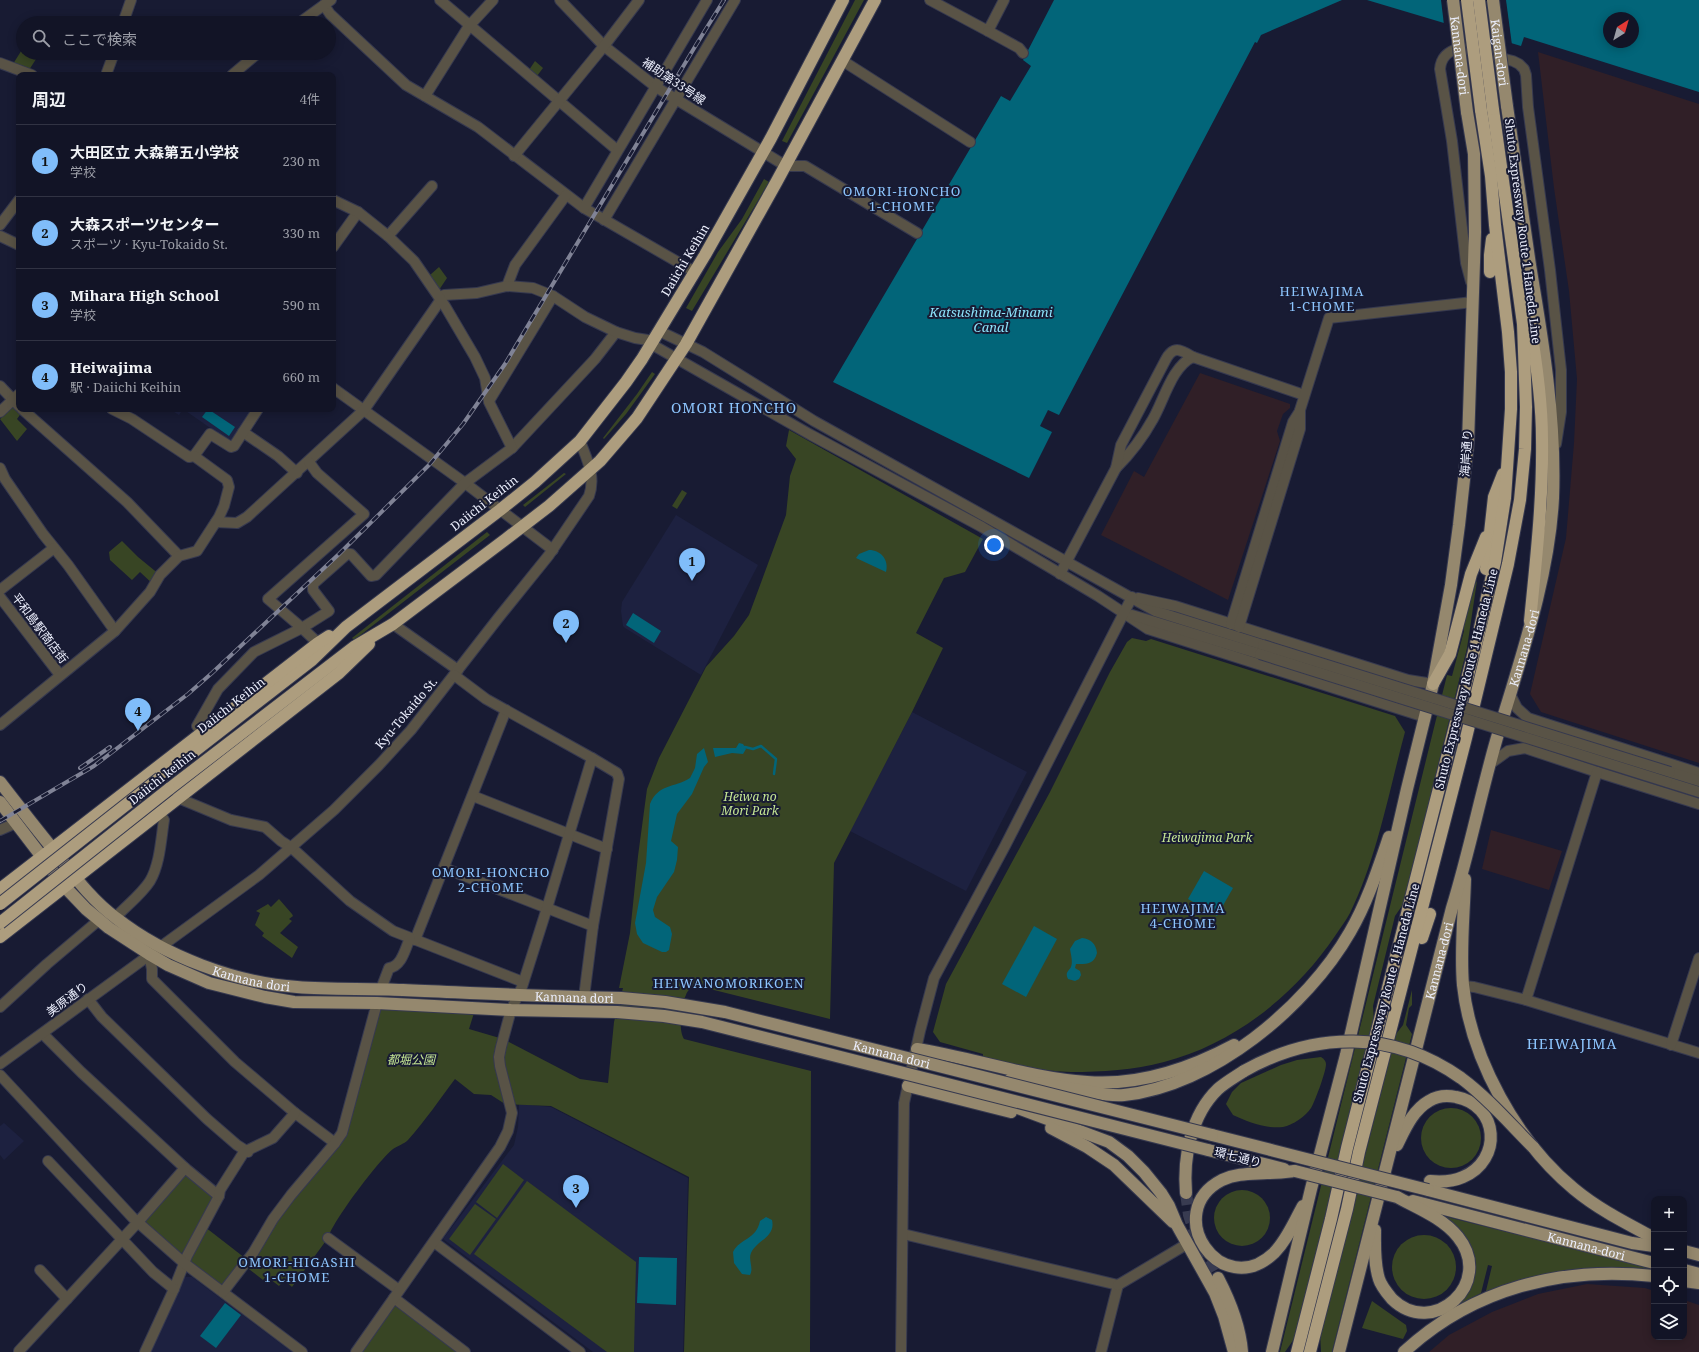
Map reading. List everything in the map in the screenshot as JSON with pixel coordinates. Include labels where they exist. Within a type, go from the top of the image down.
[{"type":"highway","name":"Daiichi Keihin","points":[[0,904],[312,660],[346,627],[500,510],[535,482],[580,441],[626,382],[655,339],[763,152],[843,0]]},
{"type":"highway","points":[[0,937],[339,673],[389,627],[521,527],[591,469],[637,418],[678,358],[786,166],[875,0]]},
{"type":"highway","name":"Shuto Expressway Route 1 Haneda Line","points":[[1297,1352],[1331,1219],[1347,1148],[1478,636],[1495,562],[1505,498],[1511,409],[1511,372],[1508,332],[1495,225],[1491,176],[1467,0]]},
{"type":"highway","name":"Shuto Expressway Route 1 Haneda Line","points":[[1310,1352],[1347,1209],[1359,1152],[1466,738],[1508,564],[1520,500],[1525,449],[1526,407],[1523,324],[1479,0]]},
{"type":"highway","points":[[1490,272],[1490,255],[1495,225]]},
{"type":"highway","points":[[1516,274],[1525,290],[1535,357],[1542,438],[1540,512],[1530,621]]},
{"type":"highway","points":[[1478,636],[1494,497],[1508,464]]},
{"type":"highway","points":[[1433,684],[1450,654],[1471,574],[1489,530]]},
{"type":"highway","points":[[0,889],[318,643],[346,627]]},
{"type":"highway","name":"Daiichi keihin","points":[[0,923],[169,789],[354,647],[389,627]]},
{"type":"highway","points":[[0,909],[92,842],[132,823],[154,816]]},
{"type":"highway","points":[[1398,1002],[1430,914]]},
{"type":"main road","name":"Kannana-dori","points":[[1453,0],[1467,112]]},
{"type":"main road","name":"Kaigan-dori","points":[[1493,0],[1507,106]]},
{"type":"main road","name":"Kannana-dori","points":[[1339,1352],[1452,908],[1465,865],[1490,764],[1530,621],[1548,540],[1553,498],[1551,418],[1544,345],[1530,265],[1507,106]]},
{"type":"main road","name":"海岸通り","points":[[1407,790],[1433,684],[1451,585],[1463,495],[1468,443],[1475,232],[1474,154],[1467,112]]},
{"type":"main road","name":"Kannana dori","points":[[0,782],[75,878],[100,906],[139,934],[162,947],[201,964],[238,977],[296,987],[621,998],[672,1003],[725,1012],[1212,1135]]},
{"type":"main road","points":[[974,1075],[1113,1095],[1132,1094],[1159,1089],[1197,1074],[1225,1059],[1264,1030],[1296,1002],[1332,960],[1351,931],[1376,874],[1407,790]]},
{"type":"main road","points":[[1272,1352],[1346,1055],[1407,790]]},
{"type":"main road","name":"Kannana dori","points":[[0,802],[65,887],[86,909],[109,928],[149,954],[168,965],[209,983],[265,997],[294,1002],[377,1003],[511,1010],[617,1012],[702,1022],[1208,1150]]},
{"type":"main road","points":[[1465,865],[1462,947],[1463,986],[1473,1031],[1490,1077],[1503,1102],[1533,1147]]},
{"type":"main road","points":[[917,1048],[1061,1078],[1088,1082],[1112,1082],[1137,1080],[1184,1067],[1206,1059],[1264,1030]]},
{"type":"main road","points":[[1186,1193],[1184,1179],[1192,1136],[1200,1114],[1212,1096],[1220,1088],[1244,1071],[1266,1059],[1294,1048],[1327,1042],[1372,1043],[1403,1049],[1432,1061],[1461,1078],[1488,1102],[1559,1175],[1587,1199],[1606,1212],[1651,1236]]},
{"type":"main road","points":[[908,1086],[1006,1110],[1048,1127],[1070,1138],[1087,1147],[1114,1165],[1177,1225]]},
{"type":"main road","points":[[969,1090],[1098,1138],[1118,1148],[1137,1164],[1152,1181],[1169,1206],[1187,1244],[1215,1293],[1224,1316],[1234,1352]]},
{"type":"main road","points":[[1386,1165],[1405,1128],[1420,1108],[1429,1100],[1439,1097],[1450,1096],[1461,1098],[1478,1108],[1484,1116],[1491,1134],[1491,1144],[1478,1168],[1462,1178],[1429,1185]]},
{"type":"main road","name":"環七通り","points":[[1212,1135],[1364,1173],[1429,1185]]},
{"type":"main road","name":"環七通り","points":[[1208,1150],[1267,1169]]},
{"type":"main road","name":"Kannana-dori","points":[[1267,1169],[1295,1171],[1397,1197],[1423,1207],[1651,1262]]},
{"type":"main road","points":[[1267,1169],[1224,1179],[1212,1187],[1204,1196],[1197,1213],[1197,1230],[1204,1248],[1219,1261],[1237,1267],[1246,1266],[1265,1259],[1273,1253],[1286,1238],[1312,1189]]},
{"type":"main road","name":"Kannana-dori","points":[[1429,1185],[1632,1243],[1651,1246]]},
{"type":"main road","points":[[1375,1213],[1375,1260],[1380,1283],[1396,1302],[1413,1311],[1423,1313],[1442,1309],[1457,1298],[1467,1282],[1470,1273],[1470,1264],[1467,1253],[1458,1237],[1423,1207]]},
{"type":"main road","points":[[1687,1252],[1699,1255]]},
{"type":"main road","points":[[1687,1271],[1699,1274]]},
{"type":"main road","points":[[1404,1352],[1433,1329],[1480,1301],[1527,1284],[1580,1274],[1651,1276]]},
{"type":"main road","points":[[1218,1278],[1228,1296],[1238,1327],[1242,1352]]},
{"type":"main road","points":[[1687,1281],[1699,1283]]},
{"type":"street","points":[[125,16],[131,0]]},
{"type":"street","points":[[440,0],[617,150]]},
{"type":"street","points":[[425,96],[470,26],[493,0]]},
{"type":"street","name":"補助第33号線","points":[[560,0],[604,46],[656,86],[786,166]]},
{"type":"street","points":[[514,156],[604,46],[639,0]]},
{"type":"street","points":[[584,208],[707,0]]},
{"type":"street","points":[[604,220],[735,0]]},
{"type":"street","points":[[931,0],[1019,48],[1024,53]]},
{"type":"street","points":[[988,31],[1004,0]]},
{"type":"street","points":[[309,16],[327,3],[330,14],[332,16]]},
{"type":"street","points":[[336,20],[406,85],[478,127],[584,208],[694,272]]},
{"type":"street","points":[[1235,626],[1293,422],[1300,410],[1329,318],[1473,297],[1466,263],[1452,141],[1440,69],[1444,57],[1452,50],[1460,48],[1513,61],[1524,69],[1526,75],[1528,107],[1550,270],[1561,370],[1561,412],[1553,468]]},
{"type":"street","points":[[107,72],[111,60]]},
{"type":"street","points":[[236,72],[250,60]]},
{"type":"street","points":[[843,60],[970,142]]},
{"type":"street","points":[[0,63],[24,72]]},
{"type":"street","points":[[786,166],[805,166],[917,233]]},
{"type":"street","points":[[388,236],[432,186]]},
{"type":"street","points":[[507,286],[514,266],[566,195]]},
{"type":"street","points":[[336,201],[358,212],[388,236],[414,261],[475,357],[485,378],[489,400],[512,448]]},
{"type":"street","points":[[0,225],[16,204]]},
{"type":"street","points":[[336,243],[358,212]]},
{"type":"street","points":[[0,236],[16,244]]},
{"type":"street","points":[[216,522],[237,523],[243,520],[297,473],[364,410],[444,295],[477,294],[507,286],[533,288],[553,296],[585,317],[616,332],[635,338],[655,339],[686,344],[732,370],[814,421],[1155,611],[1262,649],[1669,777],[1699,792]]},
{"type":"street","points":[[489,400],[553,296]]},
{"type":"street","points":[[202,732],[197,726],[218,689],[254,652],[302,628],[330,611],[313,590],[312,585],[346,554],[351,554],[371,576],[376,575],[465,483],[512,448],[595,359],[616,332]]},
{"type":"street","points":[[655,339],[678,358],[811,435],[982,527],[1148,629],[1425,717]]},
{"type":"street","points":[[1060,574],[1116,468],[1121,445],[1168,356],[1177,349],[1182,350],[1193,358],[1304,395]]},
{"type":"street","points":[[1116,468],[1130,455],[1144,433],[1154,417],[1180,366],[1193,358]]},
{"type":"street","points":[[0,386],[16,399]]},
{"type":"street","points":[[336,390],[465,483],[553,550]]},
{"type":"street","points":[[0,412],[16,401]]},
{"type":"street","points":[[25,412],[127,502],[179,556]]},
{"type":"street","points":[[0,725],[115,631],[150,592],[160,575],[179,556],[197,551],[216,522],[224,506],[229,487],[227,480],[194,456],[189,457],[132,419],[118,412]]},
{"type":"street","points":[[194,456],[208,434],[231,447],[234,446],[256,412]]},
{"type":"street","points":[[243,432],[278,456],[297,473]]},
{"type":"street","name":"Kyu-Tokaido St.","points":[[162,947],[259,875],[292,848],[334,810],[379,765],[411,730],[553,550],[589,496],[591,490],[591,469],[580,441]]},
{"type":"street","points":[[309,462],[317,473],[364,514],[268,599],[318,643]]},
{"type":"street","points":[[0,468],[5,478],[43,534],[68,565],[115,631]]},
{"type":"street","points":[[0,590],[54,548]]},
{"type":"street","name":"平和島駅商店街","points":[[0,596],[60,675]]},
{"type":"street","points":[[1132,597],[1158,602],[1408,680],[1433,684]]},
{"type":"street","points":[[901,1352],[904,1103],[934,978],[1008,840],[1132,597]]},
{"type":"street","points":[[1124,613],[1262,649]]},
{"type":"street","points":[[389,627],[456,672],[486,699],[617,773],[619,779],[593,926],[584,997]]},
{"type":"street","points":[[1510,694],[1518,708],[1528,718],[1699,773]]},
{"type":"street","points":[[381,989],[389,968],[394,968],[401,961],[444,868],[506,710]]},
{"type":"street","points":[[1490,764],[1508,751],[1525,748],[1699,804]]},
{"type":"street","points":[[356,1352],[505,1139],[511,1123],[512,1113],[499,1057],[511,1010],[523,982],[547,908],[592,758]]},
{"type":"street","points":[[1526,1000],[1597,772]]},
{"type":"street","points":[[1669,777],[1699,781]]},
{"type":"street","points":[[473,796],[607,848]]},
{"type":"street","points":[[178,798],[231,820],[264,827],[292,848],[350,901],[393,931],[523,982]]},
{"type":"street","points":[[115,918],[150,881],[155,869],[164,820],[154,816]]},
{"type":"street","points":[[0,830],[16,823]]},
{"type":"street","points":[[444,868],[593,926]]},
{"type":"street","points":[[0,1007],[47,964],[99,920]]},
{"type":"street","name":"美原通り","points":[[0,1064],[43,1034],[149,954],[162,947]]},
{"type":"street","points":[[149,954],[152,979],[235,1062],[295,1113],[335,1143]]},
{"type":"street","points":[[1672,1045],[1699,958]]},
{"type":"street","points":[[1463,986],[1474,987],[1526,1000],[1699,1053]]},
{"type":"street","points":[[88,999],[102,1017],[207,1119],[237,1145],[248,1152]]},
{"type":"street","points":[[223,1292],[253,1253],[273,1219],[342,1133],[377,1003]]},
{"type":"street","points":[[43,1034],[81,1072],[185,1168],[219,1196]]},
{"type":"street","points":[[0,1075],[138,1222],[184,1263],[302,1352]]},
{"type":"street","points":[[145,1352],[174,1289],[186,1256],[219,1196],[220,1190],[244,1152],[248,1152],[273,1138],[295,1113]]},
{"type":"street","points":[[48,1161],[153,1272],[174,1289]]},
{"type":"street","points":[[19,1351],[138,1222],[185,1168]]},
{"type":"street","points":[[903,1234],[1118,1285],[1187,1244]]},
{"type":"street","points":[[328,1238],[465,1352]]},
{"type":"street","points":[[434,1242],[575,1350]]},
{"type":"street","points":[[40,1270],[67,1298]]},
{"type":"street","points":[[1101,1352],[1118,1285]]},
{"type":"shaded area","points":[[1538,52],[1699,104],[1699,763],[1541,712],[1530,694],[1566,538],[1574,443],[1577,379],[1569,291],[1554,188]]},
{"type":"shaded area","points":[[1200,373],[1290,404],[1290,408],[1283,414],[1277,431],[1280,441],[1228,600],[1101,535],[1134,471],[1144,477]]},
{"type":"shaded area","points":[[174,412],[181,412],[179,415]]},
{"type":"shaded area","points":[[187,412],[250,412],[233,440],[229,441]]},
{"type":"shaded area","points":[[676,515],[758,565],[701,675],[623,626],[621,611],[622,602]]},
{"type":"shaded area","points":[[912,712],[1027,772],[966,891],[850,831]]},
{"type":"shaded area","points":[[1491,830],[1562,851],[1549,890],[1482,869]]},
{"type":"shaded area","points":[[519,1104],[551,1107],[688,1178],[683,1352],[593,1352],[443,1239],[514,1145],[518,1127]]},
{"type":"shaded area","points":[[4,1123],[24,1141],[4,1160],[0,1155],[0,1126]]},
{"type":"shaded area","points":[[183,1277],[192,1277],[292,1352],[149,1352]]},
{"type":"shaded area","points":[[1587,1284],[1645,1288],[1651,1290],[1651,1340],[1687,1340],[1687,1301],[1699,1305],[1699,1352],[1429,1352],[1449,1335],[1492,1312],[1538,1294]]},
{"type":"green space","points":[[855,0],[864,0],[787,143],[782,141]]},
{"type":"green space","points":[[16,59],[35,60],[29,70],[13,64]]},
{"type":"green space","points":[[535,61],[543,68],[537,76],[529,70]]},
{"type":"green space","points":[[764,179],[769,182],[692,311],[686,308],[718,252],[742,219]]},
{"type":"green space","points":[[439,267],[447,278],[439,290],[430,275]]},
{"type":"green space","points":[[652,372],[655,374],[626,414],[604,439],[603,438]]},
{"type":"green space","points":[[14,405],[16,407],[16,412],[22,412],[17,419],[27,429],[17,441],[0,419]]},
{"type":"green space","name":"Heiwa no Mori Park","points":[[789,430],[983,539],[965,572],[944,578],[916,633],[943,648],[912,712],[834,863],[830,1019],[694,985],[687,992],[684,999],[681,1017],[681,1030],[684,1039],[811,1071],[810,1352],[684,1352],[689,1177],[551,1106],[505,1104],[491,1095],[474,1094],[455,1079],[408,1140],[393,1149],[367,1178],[338,1219],[328,1238],[292,1287],[284,1280],[279,1286],[266,1276],[263,1280],[245,1266],[275,1219],[337,1144],[377,1009],[474,1013],[469,1029],[503,1039],[580,1079],[608,1083],[614,1022],[623,988],[619,988],[630,933],[647,789],[659,758],[706,667],[734,636],[749,615],[786,515],[790,476],[796,459],[786,446]]},
{"type":"green space","points":[[564,473],[566,474],[525,507],[523,505]]},
{"type":"green space","points":[[682,490],[687,493],[677,509],[672,506]]},
{"type":"green space","points":[[487,532],[490,535],[354,640],[352,638]]},
{"type":"green space","points":[[122,541],[138,557],[160,575],[154,585],[140,572],[132,580],[110,560],[109,552]]},
{"type":"green space","points":[[1477,581],[1467,648],[1404,903],[1395,916],[1373,1006],[1374,1023],[1294,1339],[1285,1352],[1280,1352],[1447,675],[1452,676],[1464,631],[1464,618],[1467,605],[1471,592]]},
{"type":"green space","name":"Heiwajima Park","points":[[1132,638],[1146,641],[1151,639],[1395,716],[1405,732],[1382,824],[1368,870],[1350,913],[1319,958],[1282,997],[1238,1030],[1215,1043],[1190,1054],[1141,1067],[1106,1071],[1071,1072],[1027,1067],[983,1057],[983,1054],[940,1042],[933,1032],[946,984],[1050,792],[1110,672],[1127,642]]},
{"type":"green space","points":[[279,899],[293,916],[289,919],[292,921],[280,933],[298,947],[292,958],[262,936],[264,933],[255,925],[260,913],[256,911],[268,904],[271,907]]},
{"type":"green space","points":[[1412,990],[1412,1005],[1409,1008],[1406,1025],[1412,1034],[1332,1352],[1321,1352],[1320,1332],[1396,1034],[1403,1025]]},
{"type":"green space","points":[[1321,1057],[1326,1062],[1326,1068],[1313,1104],[1306,1114],[1291,1124],[1283,1127],[1270,1127],[1251,1122],[1233,1115],[1226,1104],[1232,1092],[1241,1083],[1281,1065],[1297,1060]]},
{"type":"green space","points":[[1451,1108],[1468,1113],[1476,1121],[1481,1138],[1476,1155],[1468,1163],[1451,1168],[1434,1163],[1426,1155],[1421,1138],[1426,1121],[1434,1113]]},
{"type":"green space","points":[[503,1164],[524,1180],[497,1218],[476,1202]]},
{"type":"green space","points":[[186,1170],[215,1195],[193,1239],[181,1254],[143,1221]]},
{"type":"green space","points":[[527,1181],[636,1262],[634,1352],[607,1352],[474,1254]]},
{"type":"green space","points":[[1242,1190],[1253,1192],[1262,1198],[1268,1207],[1270,1218],[1268,1229],[1262,1238],[1253,1244],[1242,1246],[1231,1244],[1222,1238],[1216,1229],[1214,1218],[1216,1207],[1222,1198],[1231,1192]]},
{"type":"green space","points":[[475,1204],[496,1219],[470,1255],[449,1239]]},
{"type":"green space","points":[[1435,1214],[1651,1268],[1651,1272],[1600,1268],[1485,1295],[1492,1266],[1488,1265],[1481,1293],[1454,1308],[1459,1302],[1473,1268]]},
{"type":"green space","points":[[205,1227],[245,1258],[223,1287],[190,1261]]},
{"type":"green space","points":[[1424,1235],[1436,1237],[1447,1244],[1454,1255],[1456,1267],[1454,1279],[1447,1290],[1436,1297],[1424,1299],[1412,1297],[1401,1290],[1394,1279],[1392,1267],[1394,1255],[1401,1244],[1412,1237]]},
{"type":"green space","points":[[1372,1301],[1406,1325],[1407,1331],[1403,1339],[1362,1328]]},
{"type":"green space","points":[[395,1304],[459,1352],[361,1351]]},
{"type":"water","name":"Katsushima-Minami Canal","points":[[1054,0],[1342,0],[1261,35],[1257,43],[1255,42],[1059,415],[1048,410],[1040,426],[1052,432],[1029,478],[833,382],[1001,96],[1010,101],[1031,66],[1023,60]]},
{"type":"water","points":[[1367,0],[1699,0],[1699,92],[1524,37],[1521,46]]},
{"type":"water","points":[[206,412],[212,412],[235,427],[229,436],[202,417]]},
{"type":"water","points":[[873,550],[883,556],[887,568],[886,572],[856,558],[859,554]]},
{"type":"water","points":[[633,613],[661,631],[654,643],[626,625]]},
{"type":"water","points":[[739,743],[743,744],[746,749],[743,754],[732,753],[715,757],[713,748],[736,748]]},
{"type":"water","points":[[704,748],[708,762],[704,767],[692,794],[677,814],[671,841],[678,847],[674,872],[657,897],[653,910],[655,917],[670,927],[672,934],[669,950],[662,952],[643,943],[637,934],[635,923],[646,863],[650,804],[657,793],[667,787],[690,778],[695,768],[697,754]]},
{"type":"water","points":[[1204,871],[1233,888],[1217,916],[1188,899]]},
{"type":"water","points":[[1034,926],[1057,939],[1026,997],[1002,984]]},
{"type":"water","points":[[1082,938],[1092,942],[1096,947],[1097,953],[1092,962],[1086,964],[1076,964],[1075,968],[1080,971],[1081,975],[1079,979],[1075,981],[1068,979],[1067,975],[1067,972],[1072,965],[1070,949],[1075,941]]},
{"type":"water","points":[[766,1217],[772,1220],[771,1230],[751,1253],[750,1275],[742,1274],[734,1263],[733,1252],[736,1247],[755,1232],[760,1221]]},
{"type":"water","points":[[639,1257],[677,1258],[676,1305],[637,1303]]},
{"type":"water","points":[[225,1303],[241,1315],[216,1348],[200,1336]]},
{"type":"pier","points":[[1441,0],[1506,0],[1512,45],[1444,25]]},
{"type":"waterway","points":[[742,748],[745,747],[753,749],[761,746],[776,759],[774,774]]},
{"type":"tunnel","points":[[1186,1193],[1189,1215],[1198,1243],[1218,1278]]},
{"type":"railway","points":[[0,821],[94,766],[188,694],[339,554],[429,465],[463,424],[505,364],[724,0]]},
{"type":"railway","points":[[80,768],[110,747]]},
{"type":"place","name":"大田区立 大森第五小学校","points":[[692,581]]},
{"type":"place","name":"大森スポーツセンター","points":[[566,643]]},
{"type":"place","name":"Heiwajima","points":[[138,731]]},
{"type":"place","name":"Mihara High School","points":[[576,1208]]},
{"type":"district","name":"OMORI-HONCHO 1-CHOME","points":[[902,198]]},
{"type":"district","name":"HEIWAJIMA 1-CHOME","points":[[1322,298]]},
{"type":"district","name":"OMORI HONCHO","points":[[734,407]]},
{"type":"district","name":"OMORI-HONCHO 2-CHOME","points":[[491,880]]},
{"type":"district","name":"HEIWAJIMA 4-CHOME","points":[[1183,916]]},
{"type":"district","name":"HEIWANOMORIKOEN","points":[[729,983]]},
{"type":"district","name":"HEIWAJIMA","points":[[1572,1043]]},
{"type":"district","name":"OMORI-HIGASHI 1-CHOME","points":[[297,1270]]},
{"type":"park label","name":"都堀公園","points":[[411,1059]]}]
